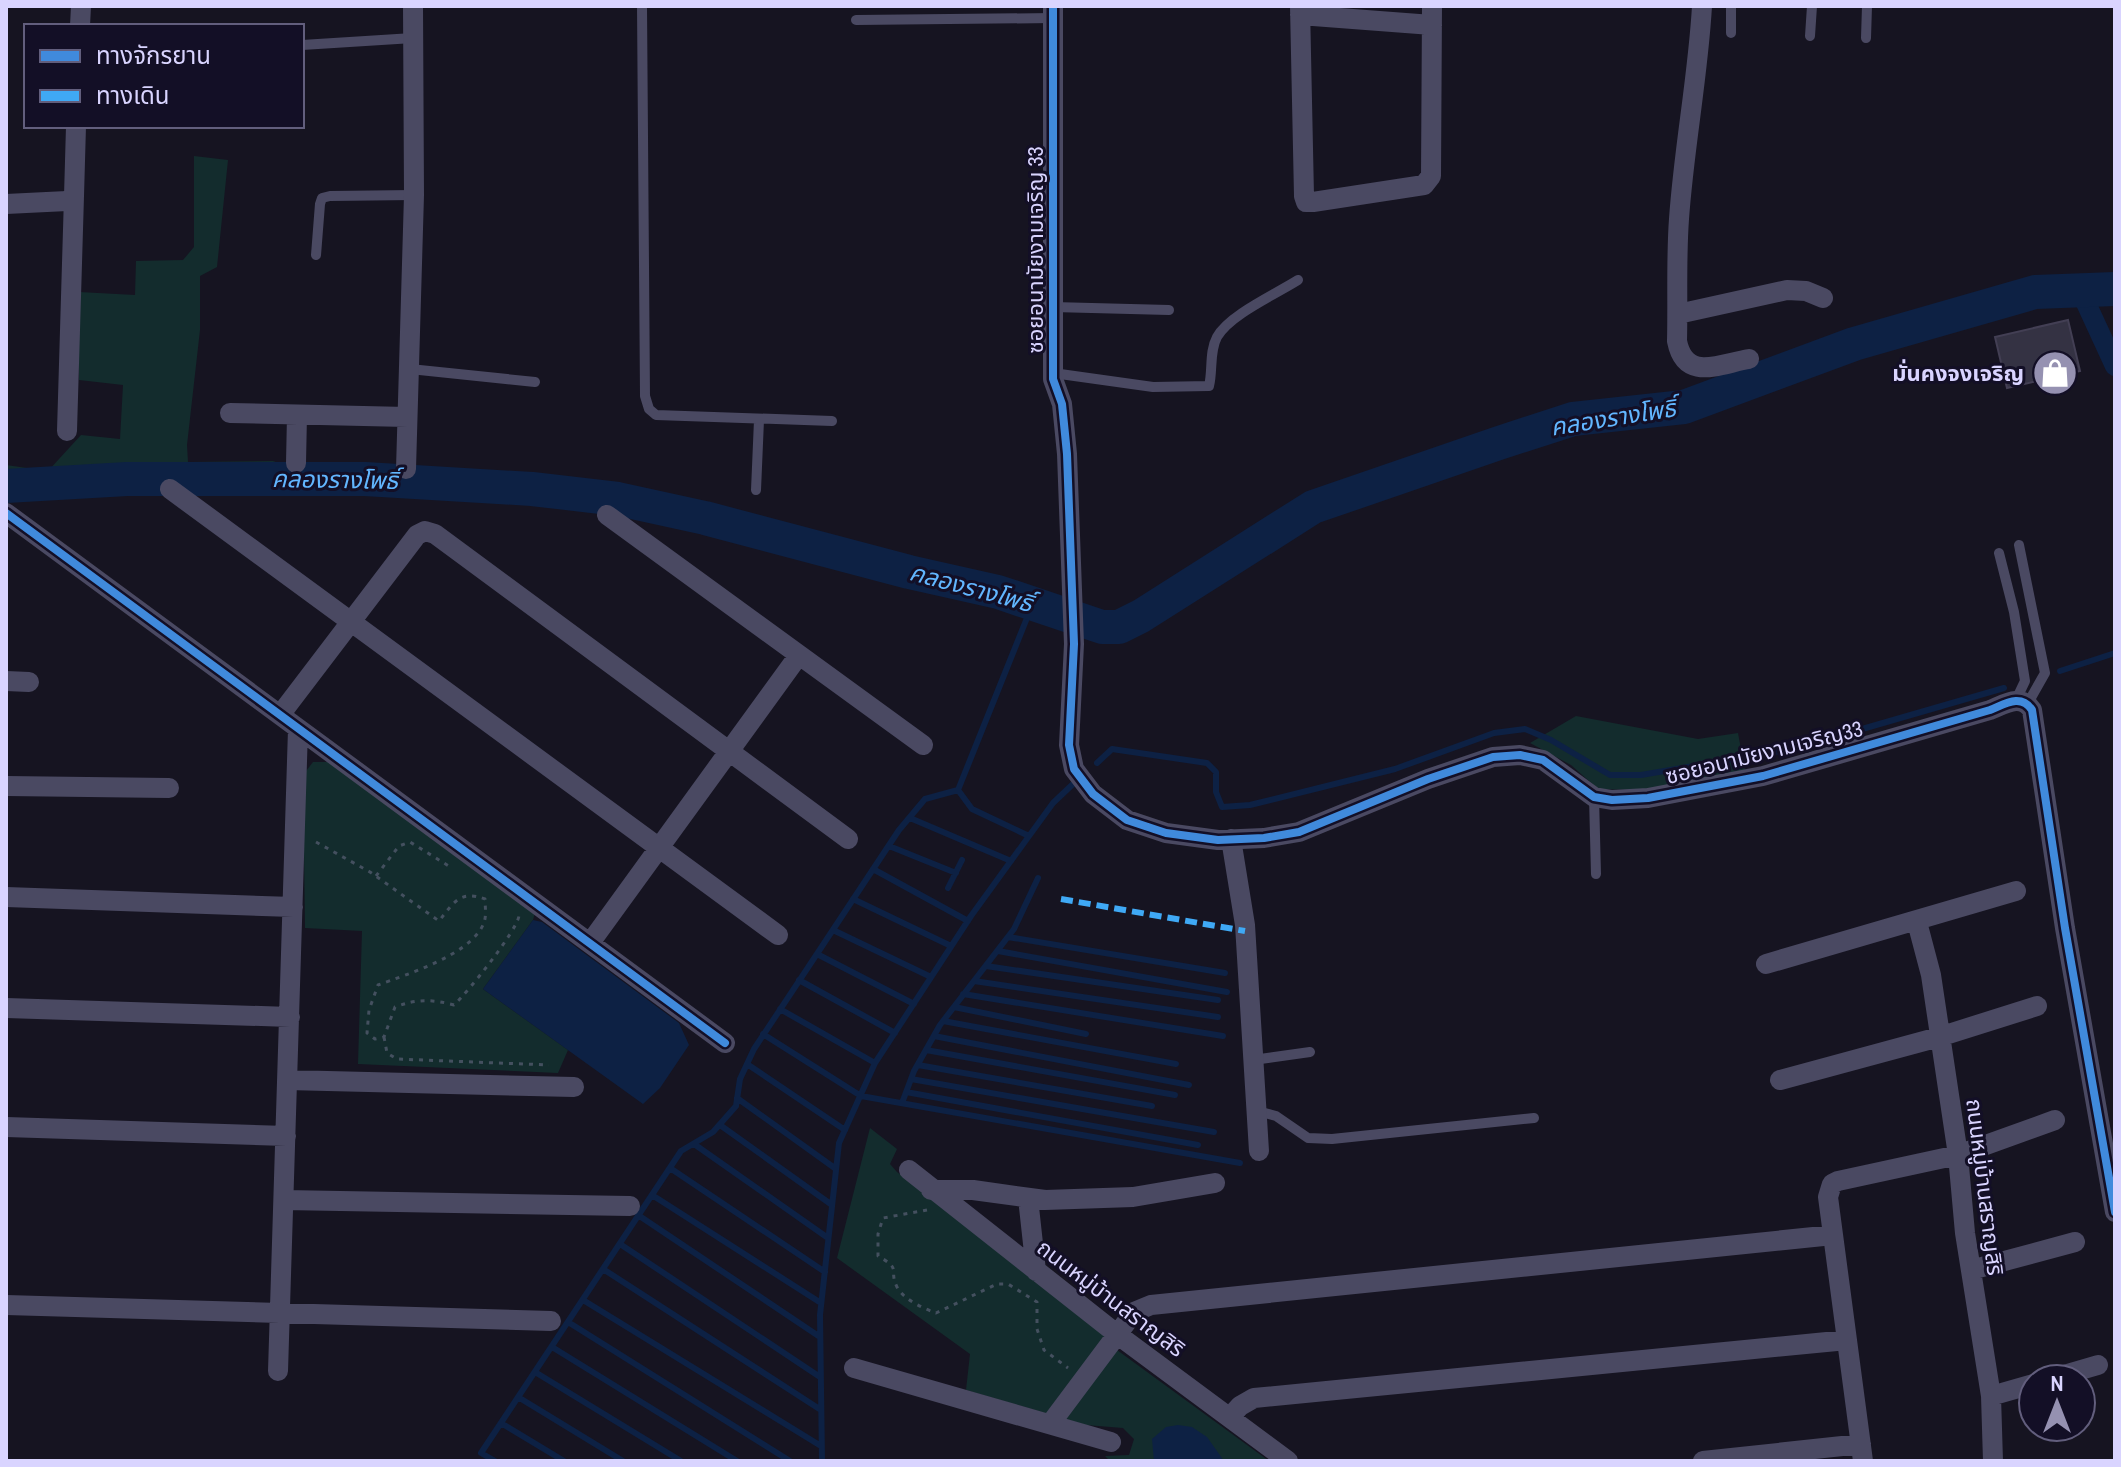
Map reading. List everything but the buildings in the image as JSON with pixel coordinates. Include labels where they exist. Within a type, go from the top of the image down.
[{"type":"street","points":[[406,469],[414,195],[413,6]]},
{"type":"street","points":[[1702,6],[1679,221],[1679,353],[1690,366],[1698,368],[1749,359]]},
{"type":"street","points":[[1300,11],[1432,16],[1431,176],[1424,185],[1306,202],[1300,11]]},
{"type":"street","name":"ซอยอนามัยงามเจริญ 33","points":[[1053,12],[1053,373],[1062,404],[1067,454],[1074,644],[1069,745],[1074,769],[1093,794],[1127,820],[1166,833],[1231,839]]},
{"type":"street","points":[[67,431],[76,128]]},
{"type":"street","points":[[6,204],[67,201],[74,196]]},
{"type":"street","points":[[1678,314],[1787,290],[1806,291],[1823,298]]},
{"type":"street","points":[[230,413],[407,417]]},
{"type":"street","points":[[296,463],[297,415]]},
{"type":"street","points":[[170,489],[778,935]]},
{"type":"street","points":[[6,513],[725,1043]]},
{"type":"street","points":[[607,515],[923,745]]},
{"type":"street","points":[[280,715],[417,535],[425,531],[435,534],[848,839]]},
{"type":"street","points":[[590,943],[799,655]]},
{"type":"street","points":[[6,681],[29,682]]},
{"type":"street","points":[[2022,702],[2032,710],[2065,928],[2115,1212]]},
{"type":"street","name":"ซอยอนามัยงามเจริญ33","points":[[1594,797],[1612,800],[1648,798],[1763,776],[2022,702]]},
{"type":"street","points":[[278,1371],[298,729]]},
{"type":"street","points":[[1259,1151],[1243,902],[1231,839],[1299,832],[1428,779],[1493,757],[1520,755],[1543,760],[1594,797]]},
{"type":"street","points":[[6,786],[169,788]]},
{"type":"street","points":[[1766,964],[2016,891]]},
{"type":"street","points":[[6,897],[293,907]]},
{"type":"street","name":"ถนนหมู่บ้านสราญสิริ","points":[[1917,922],[1931,975],[1958,1155],[1971,1270],[1991,1396],[1993,1461]]},
{"type":"street","points":[[1780,1080],[1939,1037],[2037,1006]]},
{"type":"street","points":[[6,1008],[290,1017]]},
{"type":"street","points":[[287,1080],[574,1087]]},
{"type":"street","points":[[1703,1461],[1862,1453],[1828,1197],[1832,1184],[1958,1155],[2055,1120]]},
{"type":"street","points":[[6,1127],[286,1136]]},
{"type":"street","name":"ถนนหมู่บ้านสราญสิริ","points":[[909,1170],[1118,1335],[1288,1461]]},
{"type":"street","points":[[938,1195],[973,1190],[1045,1200],[1133,1197],[1215,1183]]},
{"type":"street","points":[[1028,1198],[1036,1271]]},
{"type":"street","points":[[284,1200],[630,1206]]},
{"type":"street","points":[[1051,1423],[1134,1312],[1151,1305],[1833,1235]]},
{"type":"street","points":[[1971,1270],[2075,1242]]},
{"type":"street","points":[[6,1305],[551,1321]]},
{"type":"street","points":[[1230,1417],[1240,1406],[1254,1398],[1847,1340]]},
{"type":"street","points":[[854,1368],[1111,1442]]},
{"type":"street","points":[[1991,1396],[2017,1389]]},
{"type":"lane","points":[[642,6],[645,396],[649,409],[656,415],[832,421]]},
{"type":"lane","points":[[1731,6],[1731,33]]},
{"type":"lane","points":[[1810,36],[1812,6]]},
{"type":"lane","points":[[1866,38],[1867,6]]},
{"type":"lane","points":[[856,20],[1053,12]]},
{"type":"lane","points":[[304,45],[413,38]]},
{"type":"lane","points":[[316,255],[322,198],[414,195]]},
{"type":"lane","points":[[1053,373],[1153,387],[1209,386],[1216,338],[1227,324],[1298,280]]},
{"type":"lane","points":[[1053,307],[1169,310]]},
{"type":"lane","points":[[410,369],[535,382]]},
{"type":"lane","points":[[756,490],[759,420]]},
{"type":"lane","points":[[2019,545],[2045,673],[2022,702]]},
{"type":"lane","points":[[1999,553],[2014,612],[2025,681],[2022,702]]},
{"type":"lane","points":[[1594,797],[1592,814],[1596,874]]},
{"type":"lane","points":[[1253,1060],[1310,1052]]},
{"type":"lane","points":[[1257,1111],[1276,1116],[1308,1138],[1332,1139],[1534,1118]]},
{"type":"path","points":[[295,830],[376,876],[439,921],[456,900],[472,894],[485,899],[485,922],[476,936],[444,958],[378,985],[369,1010],[367,1033],[375,1039],[384,1037]]},
{"type":"path","points":[[376,876],[399,846],[410,842],[461,873]]},
{"type":"path","points":[[516,908],[520,918],[511,935],[478,974],[467,993],[454,1005],[411,1000],[395,1007],[384,1037],[387,1053],[397,1059],[551,1065],[552,1087]]},
{"type":"path","points":[[938,1195],[924,1212],[883,1218],[876,1249],[878,1256],[892,1263],[899,1290],[921,1307],[936,1313],[997,1284],[1008,1284],[1037,1302],[1037,1329],[1044,1350],[1083,1380]]},
{"type":"green space","points":[[194,156],[228,160],[217,267],[200,276],[200,330],[187,445],[188,462],[273,461],[308,473],[155,471],[6,479],[6,465],[48,471],[81,435],[120,439],[123,385],[79,380],[79,292],[135,295],[136,261],[183,260],[194,247]]},
{"type":"green space","points":[[1576,716],[1698,739],[1738,733],[1745,771],[1643,790],[1598,789],[1571,765],[1530,743]]},
{"type":"green space","points":[[313,762],[333,762],[535,913],[483,989],[568,1050],[558,1073],[358,1064],[362,931],[305,928],[303,775]]},
{"type":"green space","points":[[870,1128],[897,1149],[890,1164],[897,1172],[1091,1322],[1117,1350],[1269,1461],[1110,1461],[1105,1456],[1129,1455],[1134,1439],[1123,1428],[1086,1425],[966,1390],[970,1354],[837,1258]]},
{"type":"water","points":[[533,920],[542,922],[679,1023],[689,1045],[660,1088],[643,1104],[483,989]]},
{"type":"water","points":[[1166,1427],[1192,1427],[1207,1437],[1224,1461],[1154,1461],[1152,1439]]},
{"type":"waterway","name":"คลองรางโพธิ์","points":[[6,486],[127,479],[365,479],[532,489],[618,499],[998,592],[1102,627],[1119,627],[1313,507],[1499,443],[1573,419],[1684,407],[1854,344],[2035,292],[2115,289]]},
{"type":"waterway","points":[[2080,290],[2115,366]]},
{"type":"waterway","points":[[495,1461],[481,1453],[681,1151],[713,1132],[736,1106],[740,1079],[754,1049],[899,830],[925,799],[958,790],[1033,603]]},
{"type":"waterway","points":[[2060,671],[2115,653]]},
{"type":"waterway","points":[[1097,763],[1112,749],[1207,763],[1216,772],[1216,792],[1222,807],[1250,805],[1395,769],[1494,733],[1525,729],[1551,740],[1610,775],[1641,775],[1793,749],[2004,688]]},
{"type":"waterway","points":[[822,1461],[820,1315],[839,1143],[875,1063],[971,916],[1053,803],[1073,784]]},
{"type":"waterway","points":[[958,790],[972,809],[1029,836]]},
{"type":"waterway","points":[[910,818],[1011,861]]},
{"type":"waterway","points":[[889,846],[956,873]]},
{"type":"waterway","points":[[948,888],[962,860]]},
{"type":"waterway","points":[[873,869],[968,921]]},
{"type":"waterway","points":[[902,1103],[914,1071],[940,1025],[1014,929],[1038,878]]},
{"type":"waterway","points":[[853,899],[951,946]]},
{"type":"waterway","points":[[833,930],[931,977]]},
{"type":"waterway","points":[[1008,937],[1225,973]]},
{"type":"waterway","points":[[998,951],[1227,992]]},
{"type":"waterway","points":[[817,954],[914,1004]]},
{"type":"waterway","points":[[986,966],[1218,1000]]},
{"type":"waterway","points":[[799,980],[895,1033]]},
{"type":"waterway","points":[[974,981],[1218,1017]]},
{"type":"waterway","points":[[963,994],[1223,1036]]},
{"type":"waterway","points":[[954,1007],[1086,1034]]},
{"type":"waterway","points":[[780,1009],[875,1063]]},
{"type":"waterway","points":[[943,1021],[1176,1064]]},
{"type":"waterway","points":[[763,1034],[861,1096],[1240,1163]]},
{"type":"waterway","points":[[934,1036],[1189,1085]]},
{"type":"waterway","points":[[926,1050],[1175,1095]]},
{"type":"waterway","points":[[747,1064],[845,1130]]},
{"type":"waterway","points":[[918,1065],[1152,1106]]},
{"type":"waterway","points":[[911,1079],[1214,1132]]},
{"type":"waterway","points":[[906,1092],[1198,1145]]},
{"type":"waterway","points":[[737,1098],[836,1169]]},
{"type":"waterway","points":[[720,1125],[832,1205]]},
{"type":"waterway","points":[[694,1144],[828,1238]]},
{"type":"waterway","points":[[670,1168],[825,1272]]},
{"type":"waterway","points":[[652,1195],[821,1303]]},
{"type":"waterway","points":[[638,1215],[820,1337]]},
{"type":"waterway","points":[[620,1244],[820,1377]]},
{"type":"waterway","points":[[603,1269],[821,1410]]},
{"type":"waterway","points":[[583,1300],[821,1446]]},
{"type":"waterway","points":[[568,1322],[790,1461]]},
{"type":"waterway","points":[[552,1347],[737,1461]]},
{"type":"waterway","points":[[535,1372],[681,1461]]},
{"type":"waterway","points":[[518,1397],[623,1461]]},
{"type":"waterway","points":[[501,1423],[564,1461]]},
{"type":"marked path","points":[[1061,899],[1245,931]]},
{"type":"cycle path","points":[[1053,6],[1053,379],[1062,404],[1067,454],[1074,644],[1069,745],[1074,769],[1093,794],[1127,820],[1166,833],[1218,840],[1264,838],[1299,832],[1428,779],[1493,757],[1520,755],[1543,760],[1594,797],[1612,800],[1648,798],[1763,776],[2007,703],[2023,702],[2032,710],[2065,928],[2115,1212]]},
{"type":"cycle path","points":[[6,513],[725,1043]]},
{"type":"place","name":"มั่นคงจงเจริญ","points":[[2055,373]]}]
